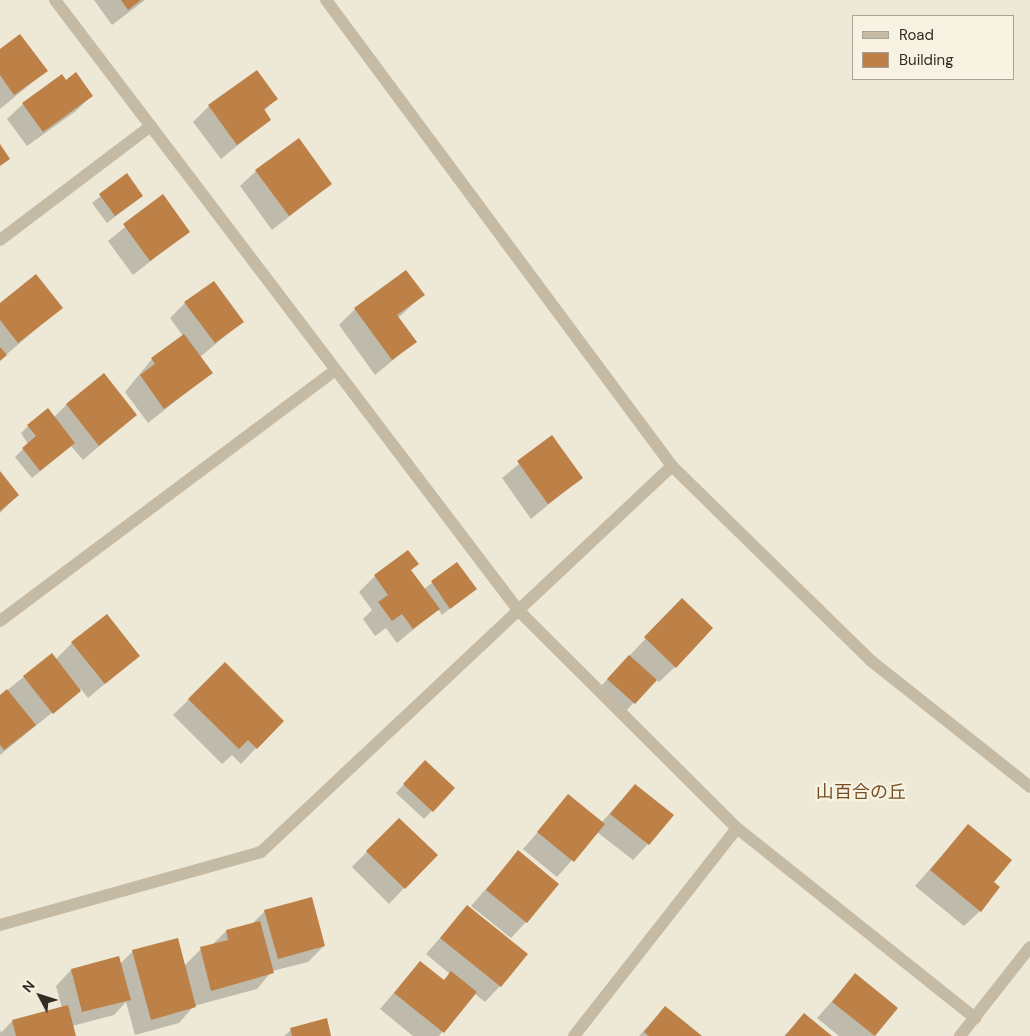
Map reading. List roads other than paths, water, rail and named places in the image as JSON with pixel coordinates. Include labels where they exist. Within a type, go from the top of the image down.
[{"type":"street","points":[[55,0],[519,611],[736,828],[974,1018]]},
{"type":"street","points":[[326,0],[672,466],[870,660],[1030,787]]},
{"type":"street","points":[[0,240],[151,126]]},
{"type":"street","points":[[0,621],[336,370]]},
{"type":"street","points":[[0,925],[261,852],[672,466]]},
{"type":"street","points":[[574,1036],[736,828]]},
{"type":"street","points":[[960,1036],[1030,947]]},
{"type":"district","name":"山百合の丘","points":[[861,792]]}]
